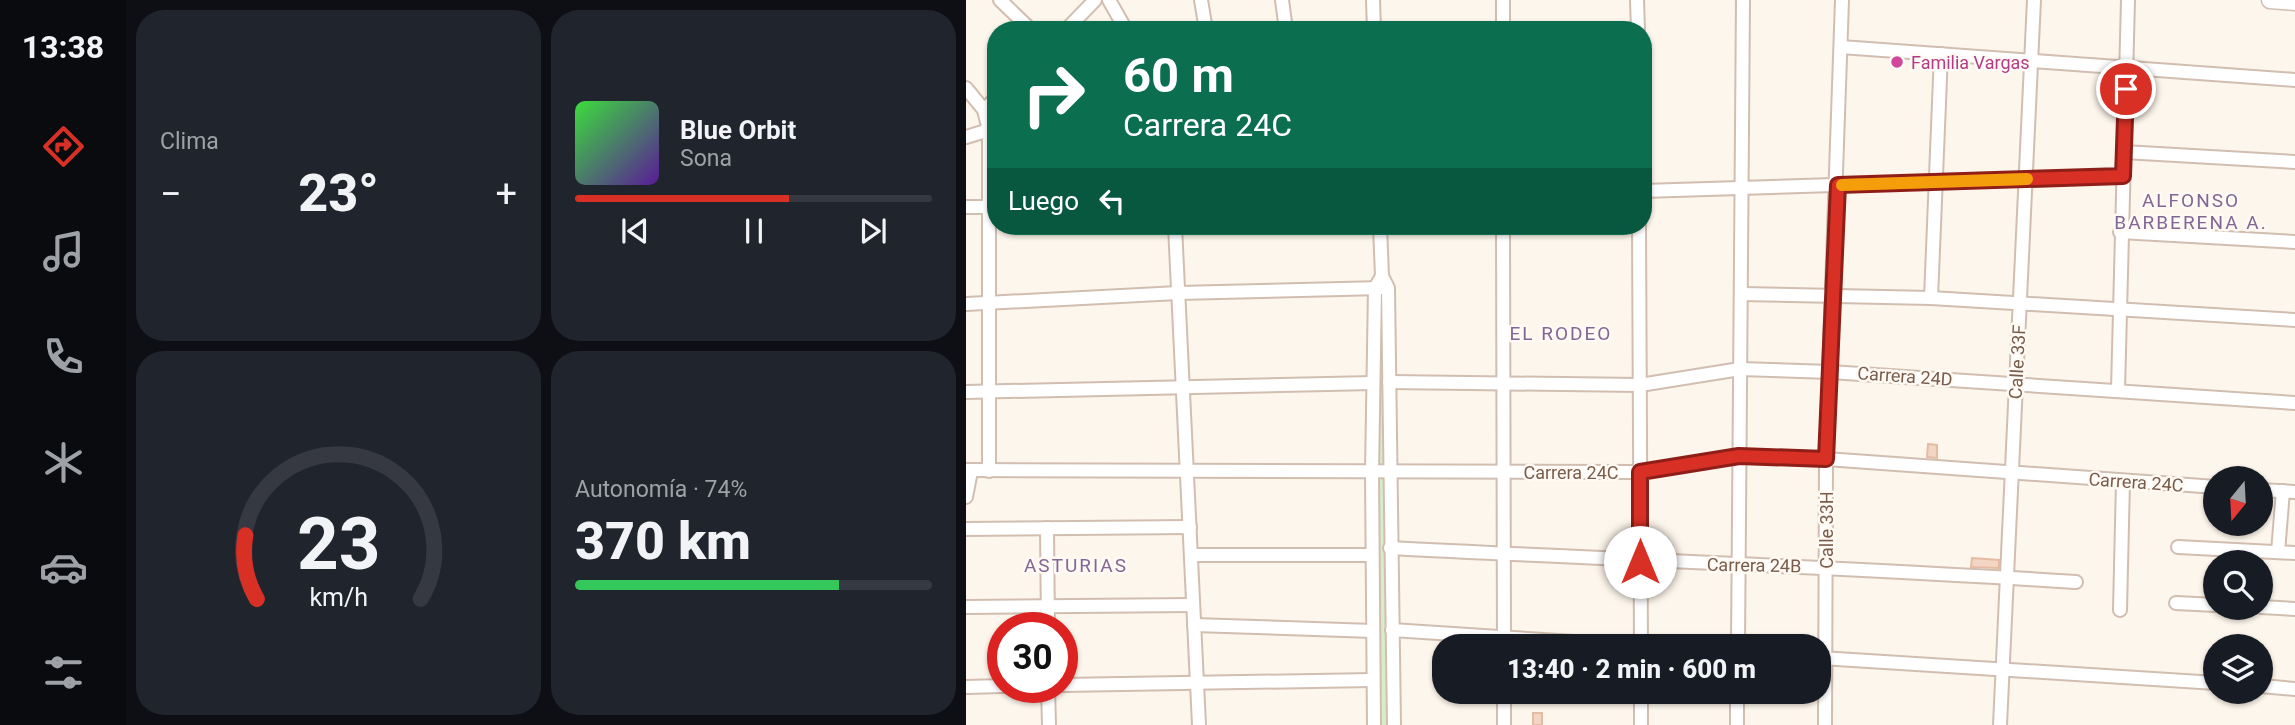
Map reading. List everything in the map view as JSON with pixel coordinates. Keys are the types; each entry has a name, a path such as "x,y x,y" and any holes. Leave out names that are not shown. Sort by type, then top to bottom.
{"street":[{"path":"1000,0 1022,21"},
{"path":"1075,21 1095,0"},
{"path":"1109,0 1121,21"},
{"path":"1201,0 1204,21"},
{"path":"1282,0 1285,21"},
{"path":"1373,0 1374,21"},
{"path":"1503,0 1503,21"},
{"path":"1637,0 1638,21"},
{"path":"1738,634 1744,0"},
{"name":"Calle 33H","path":"1823,634 1842,0"},
{"name":"Calle 33F","path":"2000,725 2034,0"},
{"path":"2118,390 2128,0"},
{"path":"2270,0 2295,2"},
{"path":"1841,47 2295,80"},
{"path":"1931,298 1941,54"},
{"path":"966,88 984,110 987,122"},
{"path":"984,110 987,107"},
{"path":"966,137 987,131"},
{"path":"2124,152 2295,162"},
{"path":"1652,191 2123,176"},
{"path":"966,207 987,207"},
{"path":"2120,232 2295,242"},
{"path":"989,471 988,303 991,235"},
{"path":"1175,235 1199,725"},
{"path":"1380,235 1389,382 1394,725"},
{"path":"1503,235 1504,634"},
{"path":"1639,235 1641,634"},
{"path":"966,304 1382,284"},
{"path":"1374,725 1373,383 1382,284"},
{"path":"1741,294 1931,298 2295,320"},
{"name":"Carrera 24D","path":"1389,382 1640,385 1740,369 1830,372 2295,403"},
{"path":"966,392 1373,383"},
{"name":"Carrera 24C","path":"969,471 1640,472 1739,456 1826,459 2203,486"},
{"path":"966,497 969,471"},
{"path":"2120,610 2123,481"},
{"path":"2278,552 2289,492"},
{"path":"966,528 1190,527"},
{"path":"1046,528 1048,612"},
{"path":"2178,547 2203,550"},
{"name":"Carrera 24B","path":"1390,548 1640,562 1825,566 2076,582"},
{"path":"2273,553 2295,553"},
{"path":"1191,555 1372,555"},
{"path":"2176,603 2203,604"},
{"path":"966,607 1193,605"},
{"path":"2273,608 2295,609"},
{"path":"1194,625 1373,631"},
{"path":"1392,630 1433,634"},
{"path":"1831,659 2203,682"},
{"path":"1078,685 1374,680"},
{"path":"966,687 987,686"},
{"path":"2273,687 2295,689"},
{"path":"1048,703 1049,725"},
{"path":"1504,704 1504,725"},
{"path":"1641,704 1642,725"},
{"path":"1737,704 1737,725"},
{"name":"Calle 33H","path":"1824,704 1825,725"}],"green space":[{"path":"1375,288 1388,288 1394,725 1374,725"}],"building":[{"path":"1928,444 1937,445 1937,458 1927,457"},
{"path":"1972,558 1999,560 1999,568 1971,567"},
{"path":"1533,713 1542,713 1542,725 1533,725"}],"slow traffic":[{"path":"1842,185 2027,179"}],"place":[{"name":"Familia Vargas","path":"1897,62"}],"district":[{"name":"ALFONSO BARBERENA A.","path":"2191,211"},
{"name":"EL RODEO","path":"1561,333"},
{"name":"ASTURIAS","path":"1076,565"}],"route":[{"path":"1640,562 1640,472 1739,456 1826,459 1831,295 1838,185 2123,176 2126,89"}]}
